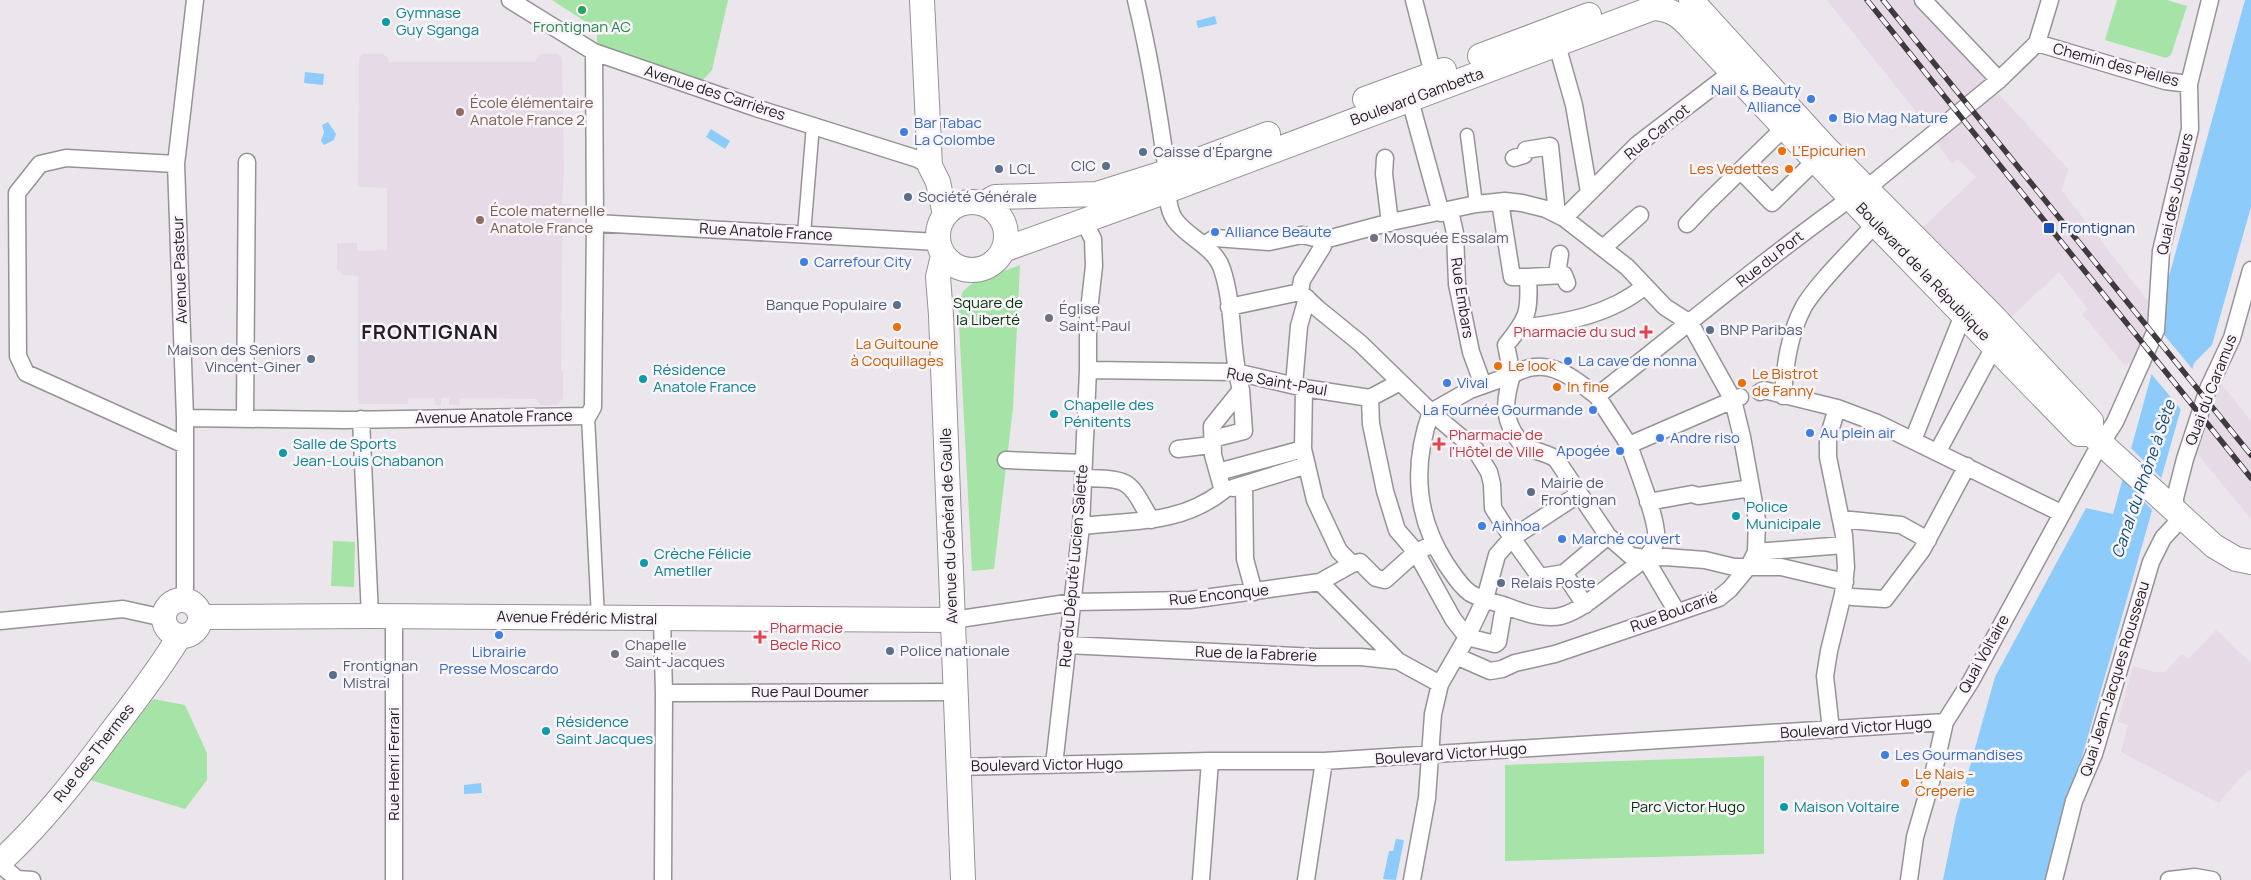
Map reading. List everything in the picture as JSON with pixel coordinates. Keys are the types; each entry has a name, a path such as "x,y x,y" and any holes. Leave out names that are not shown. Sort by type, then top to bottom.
{"main road":[{"path":"922,0 934,174 945,215"},
{"name":"Boulevard Gambetta","path":"1003,250 1020,246 1083,220 1167,181 1433,74 1628,0"},
{"name":"Boulevard de la République","path":"1691,0 1785,127 1816,160 1859,193 1875,224 1965,318 1999,338"},
{"name":"Boulevard Gambetta","path":"976,203 995,197 1097,194 1167,181 1280,147 1557,45 1657,5"},
{"name":"Boulevard de la République","path":"1657,5 1674,11 1739,65 1826,148 1859,193 1999,338 2092,421 2096,439"},
{"path":"934,174 976,203 993,209 1003,223 1006,240 1003,250 990,265 972,271 957,287 941,315"},
{"path":"1066,195 1083,220"},
{"path":"972,271 961,269 951,264 940,249 940,223 952,208 976,203"},
{"name":"Avenue du Général de Gaulle","path":"940,249 938,277 963,880"},
{"path":"2096,439 2214,546 2249,566"},
{"path":"178,601 193,609 198,628 190,636 179,637 168,630 164,618 170,605 178,601"},
{"name":"Avenue Frédéric Mistral","path":"193,609 394,618 953,620"},
{"name":"Rue des Thermes","path":"0,863 79,775 163,664 179,637"}],"street":[{"name":"Avenue Pasteur","path":"193,609 185,445 176,164 195,0"},
{"name":"Avenue des Carrières","path":"510,0 594,52 756,108 918,159 934,174"},
{"path":"1136,0 1152,72 1169,206 1174,220 1204,245 1222,267 1230,307 1236,372 1241,390 1244,431 1211,442 1178,449"},
{"path":"1414,0 1433,74"},
{"path":"1923,0 1999,80"},
{"path":"2037,43 2050,0"},
{"name":"Quai des Jouteurs","path":"2156,330 2161,252 2190,129 2189,84 2210,0"},
{"name":"Chemin des Pielles","path":"1859,193 1999,80 2037,43 2165,81 2189,84"},
{"path":"1557,45 1574,105 1589,192"},
{"name":"Avenue Anatole France","path":"185,418 360,419 588,416 593,407 594,52"},
{"name":"Rue Carnot","path":"1560,216 1589,192 1638,144 1739,65"},
{"name":"Rue Embars","path":"1410,100 1445,212 1455,233 1457,284 1471,352 1482,385"},
{"path":"804,234 813,125"},
{"path":"1687,224 1785,127"},
{"path":"1467,135 1476,204"},
{"path":"1514,158 1524,155 1526,150 1550,146 1560,216"},
{"path":"176,164 66,158 40,164 17,192 18,356 26,373 185,445"},
{"path":"1385,158 1384,174 1390,223"},
{"path":"1741,171 1772,203 1816,160"},
{"path":"245,418 247,162"},
{"name":"Rue du Port","path":"1597,396 1780,251 1859,193"},
{"path":"1204,245 1215,238 1269,242 1302,235 1324,240 1476,204 1500,202 1522,203 1560,216 1626,267 1665,307 1690,323 1736,398 1757,520 1752,559"},
{"path":"1500,202 1512,277 1562,279 1560,254"},
{"path":"1603,248 1640,215"},
{"name":"Rue du Député Lucien Salette","path":"1054,765 1081,526 1084,470 1088,319 1094,266 1093,238 1083,220"},
{"name":"Rue Anatole France","path":"595,223 804,234 940,249"},
{"path":"1783,396 1786,360 1794,331 1805,306 1831,273 1875,224"},
{"path":"1324,240 1302,280 1304,295 1299,326 1299,387 1305,457 1316,500 1339,551 1376,578 1385,580 1416,552 1433,544"},
{"name":"Quai du Caramus","path":"2176,512 2176,498 2190,441 2208,389 2232,338 2251,270"},
{"path":"1528,277 1530,301 1528,315 1506,345 1512,375 1507,393 1506,414 1508,424 1521,444 1556,459 1608,536 1632,556 1705,560 1734,567 1752,559 1844,545"},
{"path":"1520,328 1562,323 1606,309 1630,298 1644,286"},
{"path":"1230,307 1304,295 1360,343 1431,412 1463,438 1480,456 1489,472 1492,484 1493,508 1540,577 1564,574 1608,536"},
{"path":"1913,440 1959,325 1965,318"},
{"name":"Quai Voltaire","path":"1909,880 1915,837 1933,775 1945,722 1971,680 2061,513 2096,439 2115,422 2156,330"},
{"path":"1938,451 1999,338"},
{"path":"1538,365 1568,374 1597,396 1629,445 1648,502 1657,537 1654,547 1645,558 1584,604 1560,616 1527,614 1470,593 1458,581 1433,544 1421,502 1418,475 1420,450 1431,412 1482,385 1512,375 1523,369 1538,365"},
{"name":"Rue Saint-Paul","path":"1088,370 1236,372 1299,387 1370,398"},
{"path":"1400,382 1370,398 1371,424 1385,491 1397,530 1416,552 1453,619 1467,637 1495,644 1498,642 1504,606"},
{"path":"1223,491 1211,442 1212,426 1241,390"},
{"path":"1760,392 1764,390 1837,408 1938,451 2061,513"},
{"path":"1629,445 1736,398"},
{"path":"1831,730 1825,676 1844,588 1846,567 1841,519 1828,457 1828,438 1837,408"},
{"path":"588,416 598,618"},
{"path":"360,419 370,616"},
{"path":"1218,472 1305,457"},
{"path":"1081,526 1161,520 1188,512 1212,500 1223,491 1244,485 1305,457"},
{"path":"1006,460 1084,470 1117,479 1132,487 1151,520"},
{"path":"1752,559 1844,588 1852,597 1885,599 1928,540 1967,466"},
{"path":"1244,485 1245,558 1254,592"},
{"path":"1648,502 1692,494 1698,496 1751,488"},
{"path":"1412,880 1427,798 1433,714 1440,684 1467,637 1485,599 1497,555 1512,538 1579,494"},
{"name":"Quai Jean-Jacques Rousseau","path":"2054,880 2074,801 2094,754 2151,562 2163,538 2176,524 2176,512"},
{"path":"1841,519 1901,525 1928,540"},
{"path":"1645,558 1677,612"},
{"name":"Rue Boucarié","path":"1456,656 1490,672 1516,663 1555,654 1719,598 1730,589 1752,559"},
{"name":"Rue Enconque","path":"953,620 1041,609 1073,602 1190,600 1254,592 1320,582 1356,563"},
{"path":"1564,574 1584,604"},
{"path":"1320,582 1398,661"},
{"path":"0,621 123,609 164,618"},
{"name":"Rue Henri Ferrari","path":"394,618 394,880"},
{"path":"662,619 664,693 663,880"},
{"name":"Rue de la Fabrerie","path":"1067,645 1297,656 1361,657 1398,661 1440,684"},
{"name":"Rue Paul Doumer","path":"664,693 956,692"},
{"name":"Boulevard Victor Hugo","path":"957,767 1210,762 1324,762 1945,722"},
{"path":"1201,880 1210,762"},
{"path":"1306,880 1324,762"},
{"path":"0,863 17,879 32,880"},
{"path":"2169,880 2195,877 2212,880"}],"shaded area":[{"path":"1827,0 1919,0 1995,90 2068,169 2062,191 2148,301 2163,333 2152,371 2134,368 2129,363 2126,367 2082,314 2088,309 2059,272 2007,321 1921,229 1976,177 1958,159 1952,164 1934,139 1930,129"},
{"path":"363,54 383,54 388,58 389,62 536,62 536,58 541,54 558,54 562,58 564,169 562,204 572,204 572,235 562,236 561,371 563,371 563,398 557,405 541,405 536,399 471,398 460,398 459,405 449,405 449,398 441,398 441,405 435,405 434,398 408,398 408,404 358,404 358,276 343,275 337,270 337,243 357,243 357,251 387,250 387,188 358,187 359,58"},
{"path":"2219,381 2251,421 2251,519 2195,451"},
{"path":"2216,630 2251,663 2251,769 2237,781 2219,803 2121,752 2128,725 2118,722 2133,666 2154,672 2165,672 2182,654 2188,659"}],"green space":[{"path":"552,0 728,0 712,70 703,80 693,82 597,46 597,29"},
{"path":"2117,0 2167,0 2187,6 2171,55 2166,58 2105,40"},
{"name":"Square de la Liberté","path":"1020,265 1013,408 994,569 972,571 958,305 963,291 974,282"},
{"path":"333,541 355,542 354,587 331,586"},
{"path":"153,699 185,705 207,753 207,780 185,809 90,780"},
{"name":"Parc Victor Hugo","path":"1764,756 1764,854 1505,861 1505,765"}],"water":[{"name":"Canal du Rhône à Sète","path":"2245,0 2251,0 2251,207 2212,345 2194,363 2047,880 1943,880 1956,816 1995,677 2086,508 2113,514 2163,333 2168,280"},
{"path":"1215,16 1217,24 1198,28 1196,21"},
{"path":"305,72 324,74 323,85 304,83"},
{"path":"328,122 336,134 334,140 324,145 321,141 324,132 322,125"},
{"path":"711,129 730,141 725,149 706,137"},
{"path":"481,783 482,793 464,794 464,785"},
{"path":"1396,839 1404,840 1396,880 1383,879 1389,851 1393,851"}],"pier":[{"path":"2161,331 2194,371 2183,412 2149,371"},
{"path":"2131,448 2161,478 2152,510 2123,479"}],"railway":[{"path":"1867,0 2251,478"},
{"path":"1883,0 2251,455"}],"place":[{"name":"Frontignan AC","path":"582,10"},
{"name":"Gymnase Guy Sganga","path":"386,22"},
{"name":"Nail & Beauty Alliance","path":"1811,99"},
{"name":"École élémentaire Anatole France 2","path":"460,112"},
{"name":"Bio Mag Nature","path":"1833,118"},
{"name":"Bar Tabac La Colombe","path":"904,132"},
{"name":"L'Epicurien","path":"1782,151"},
{"name":"Caisse d'Épargne","path":"1143,152"},
{"name":"CIC","path":"1106,166"},
{"name":"LCL","path":"999,169"},
{"name":"Les Vedettes","path":"1789,169"},
{"name":"Société Générale","path":"908,197"},
{"name":"École maternelle Anatole France","path":"480,220"},
{"name":"Frontignan","path":"2049,228"},
{"name":"Alliance Beaute","path":"1215,232"},
{"name":"Mosquée Essalam","path":"1374,238"},
{"name":"Carrefour City","path":"804,262"},
{"name":"Banque Populaire","path":"897,305"},
{"name":"Église Saint-Paul","path":"1049,318"},
{"name":"La Guitoune à Coquillages","path":"897,327"},
{"name":"BNP Paribas","path":"1710,330"},
{"name":"Pharmacie du sud","path":"1646,332"},
{"name":"Maison des Seniors Vincent-Giner","path":"311,359"},
{"name":"La cave de nonna","path":"1568,361"},
{"name":"Le look","path":"1498,366"},
{"name":"Résidence Anatole France","path":"643,379"},
{"name":"Vival","path":"1447,383"},
{"name":"Le Bistrot de Fanny","path":"1742,383"},
{"name":"In fine","path":"1557,387"},
{"name":"La Fournée Gourmande","path":"1593,410"},
{"name":"Chapelle des Pénitents","path":"1054,414"},
{"name":"Au plein air","path":"1810,433"},
{"name":"Andre riso","path":"1660,438"},
{"name":"Pharmacie de l'Hôtel de Ville","path":"1439,444"},
{"name":"Apogée","path":"1620,451"},
{"name":"Salle de Sports Jean-Louis Chabanon","path":"283,453"},
{"name":"Mairie de Frontignan","path":"1531,492"},
{"name":"Police Municipale","path":"1736,516"},
{"name":"Ainhoa","path":"1482,526"},
{"name":"Marché couvert","path":"1562,539"},
{"name":"Crèche Félicie Ametller","path":"644,563"},
{"name":"Relais Poste","path":"1501,583"},
{"name":"Librairie Presse Moscardo","path":"499,635"},
{"name":"Pharmacie Becle Rico","path":"760,637"},
{"name":"Police nationale","path":"890,651"},
{"name":"Chapelle Saint-Jacques","path":"615,654"},
{"name":"Frontignan Mistral","path":"333,675"},
{"name":"Résidence Saint Jacques","path":"546,731"},
{"name":"Les Gourmandises","path":"1885,755"},
{"name":"Le Nais - Creperie","path":"1905,783"},
{"name":"Maison Voltaire","path":"1784,807"}],"district":[{"name":"FRONTIGNAN","path":"430,332"}]}
